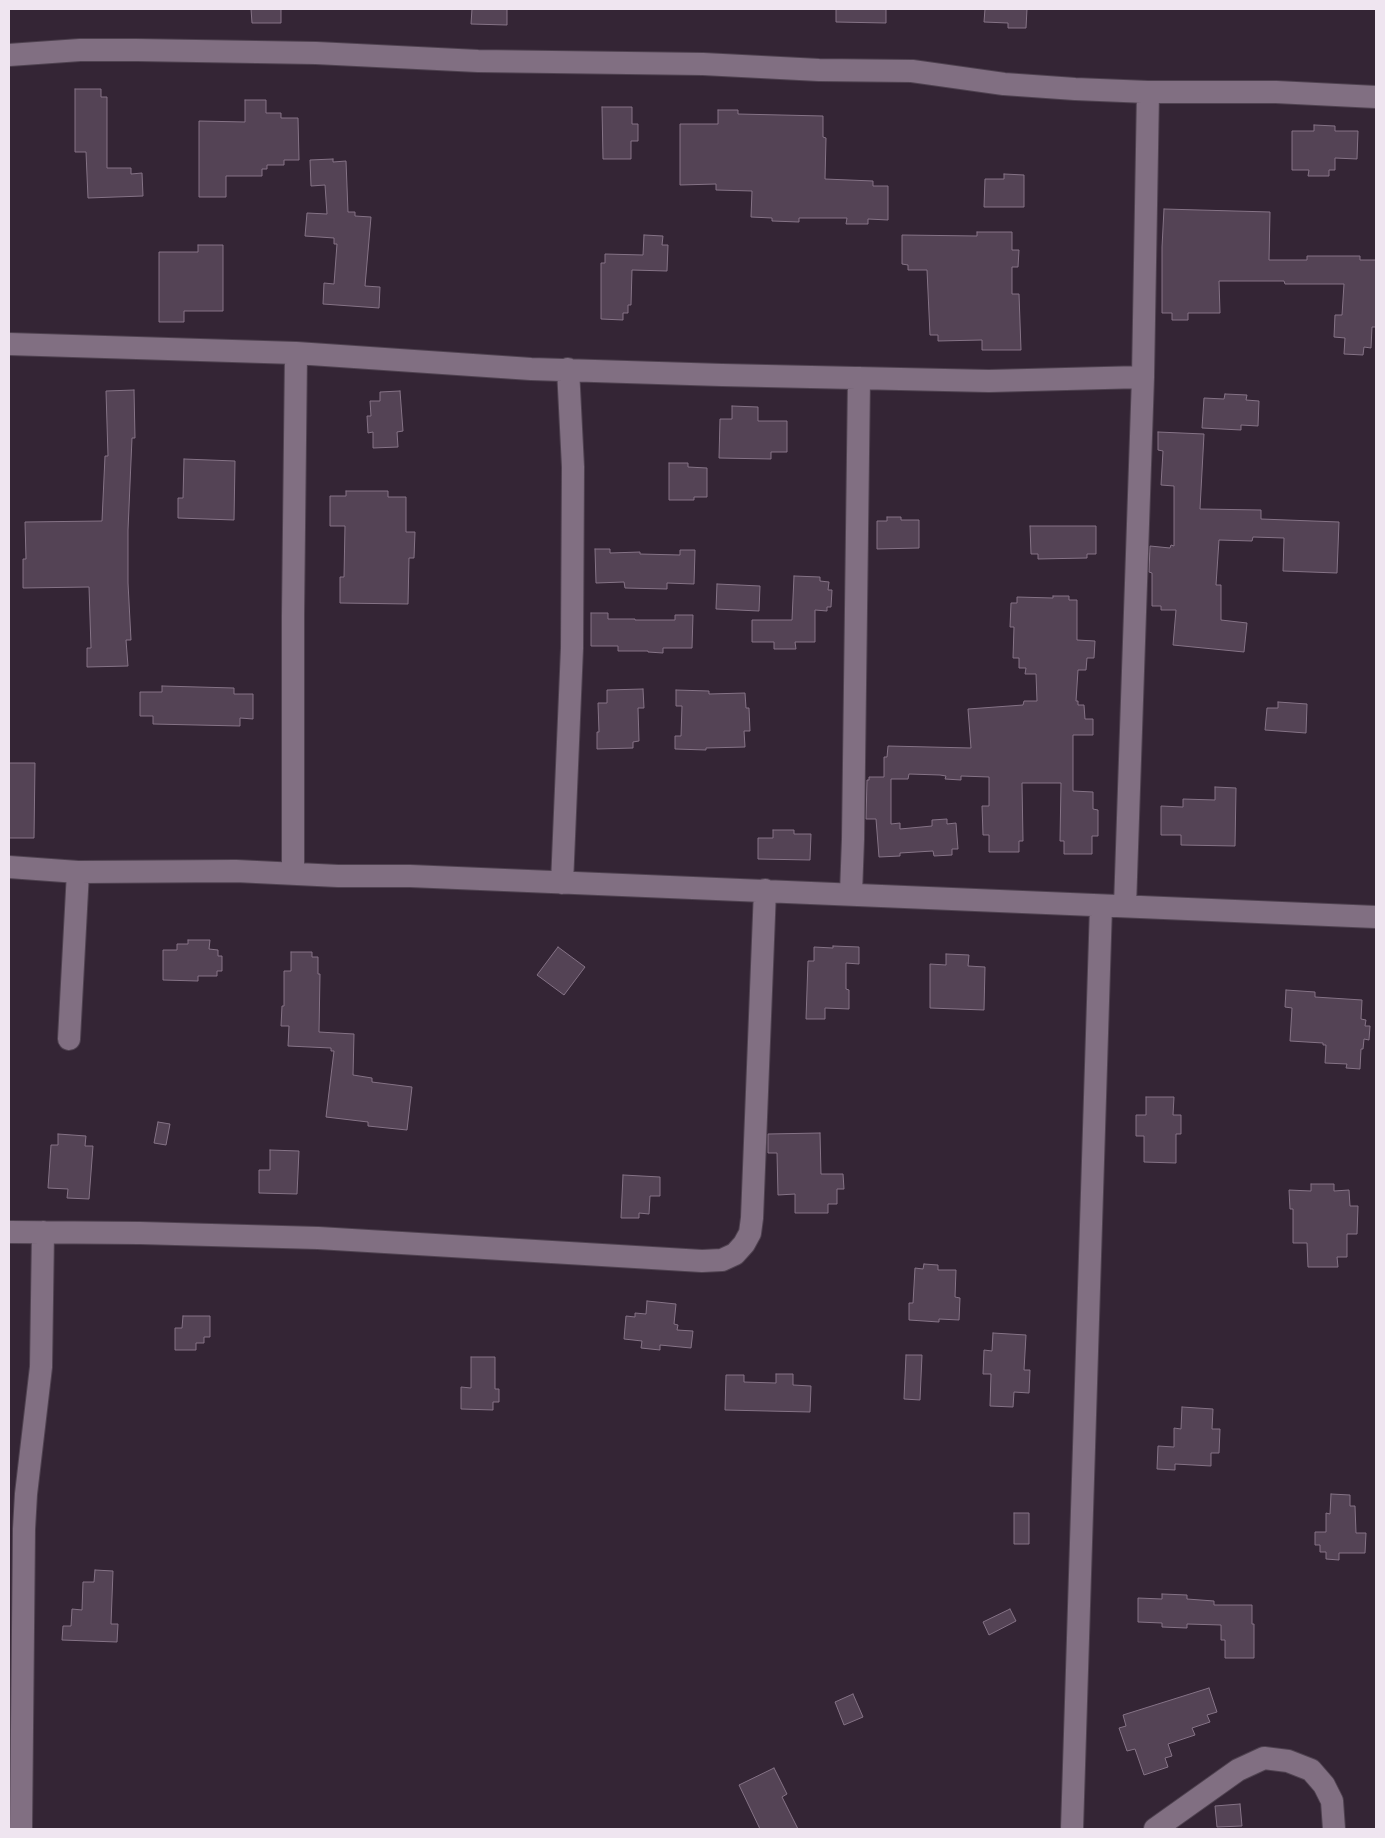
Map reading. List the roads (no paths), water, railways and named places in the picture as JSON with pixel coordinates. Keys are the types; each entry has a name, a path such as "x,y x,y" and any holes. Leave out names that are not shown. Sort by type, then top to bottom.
{"street":[{"path":"9,55 80,50 316,53 478,61 703,64 819,70 912,71 1004,84 1148,92 1276,92 1376,97"},
{"path":"1126,906 1143,377 1148,92"},
{"path":"9,344 296,353 531,369 989,382 1143,377"},
{"path":"293,873 296,353"},
{"path":"562,883 572,648 573,467 568,369"},
{"path":"851,893 859,378"},
{"path":"9,867 78,872 236,872 338,876 410,876 1376,916"},
{"path":"69,1039 78,872"},
{"path":"9,1232 140,1233 318,1238 702,1261 722,1260 735,1254 744,1244 750,1233 752,1218 765,890"},
{"path":"1072,1829 1101,906"},
{"path":"21,1829 24,1529 26,1494 41,1367 43,1232"},
{"path":"1155,1829 1238,1770 1264,1758 1288,1762 1311,1770 1324,1785 1332,1801 1334,1829"}]}
